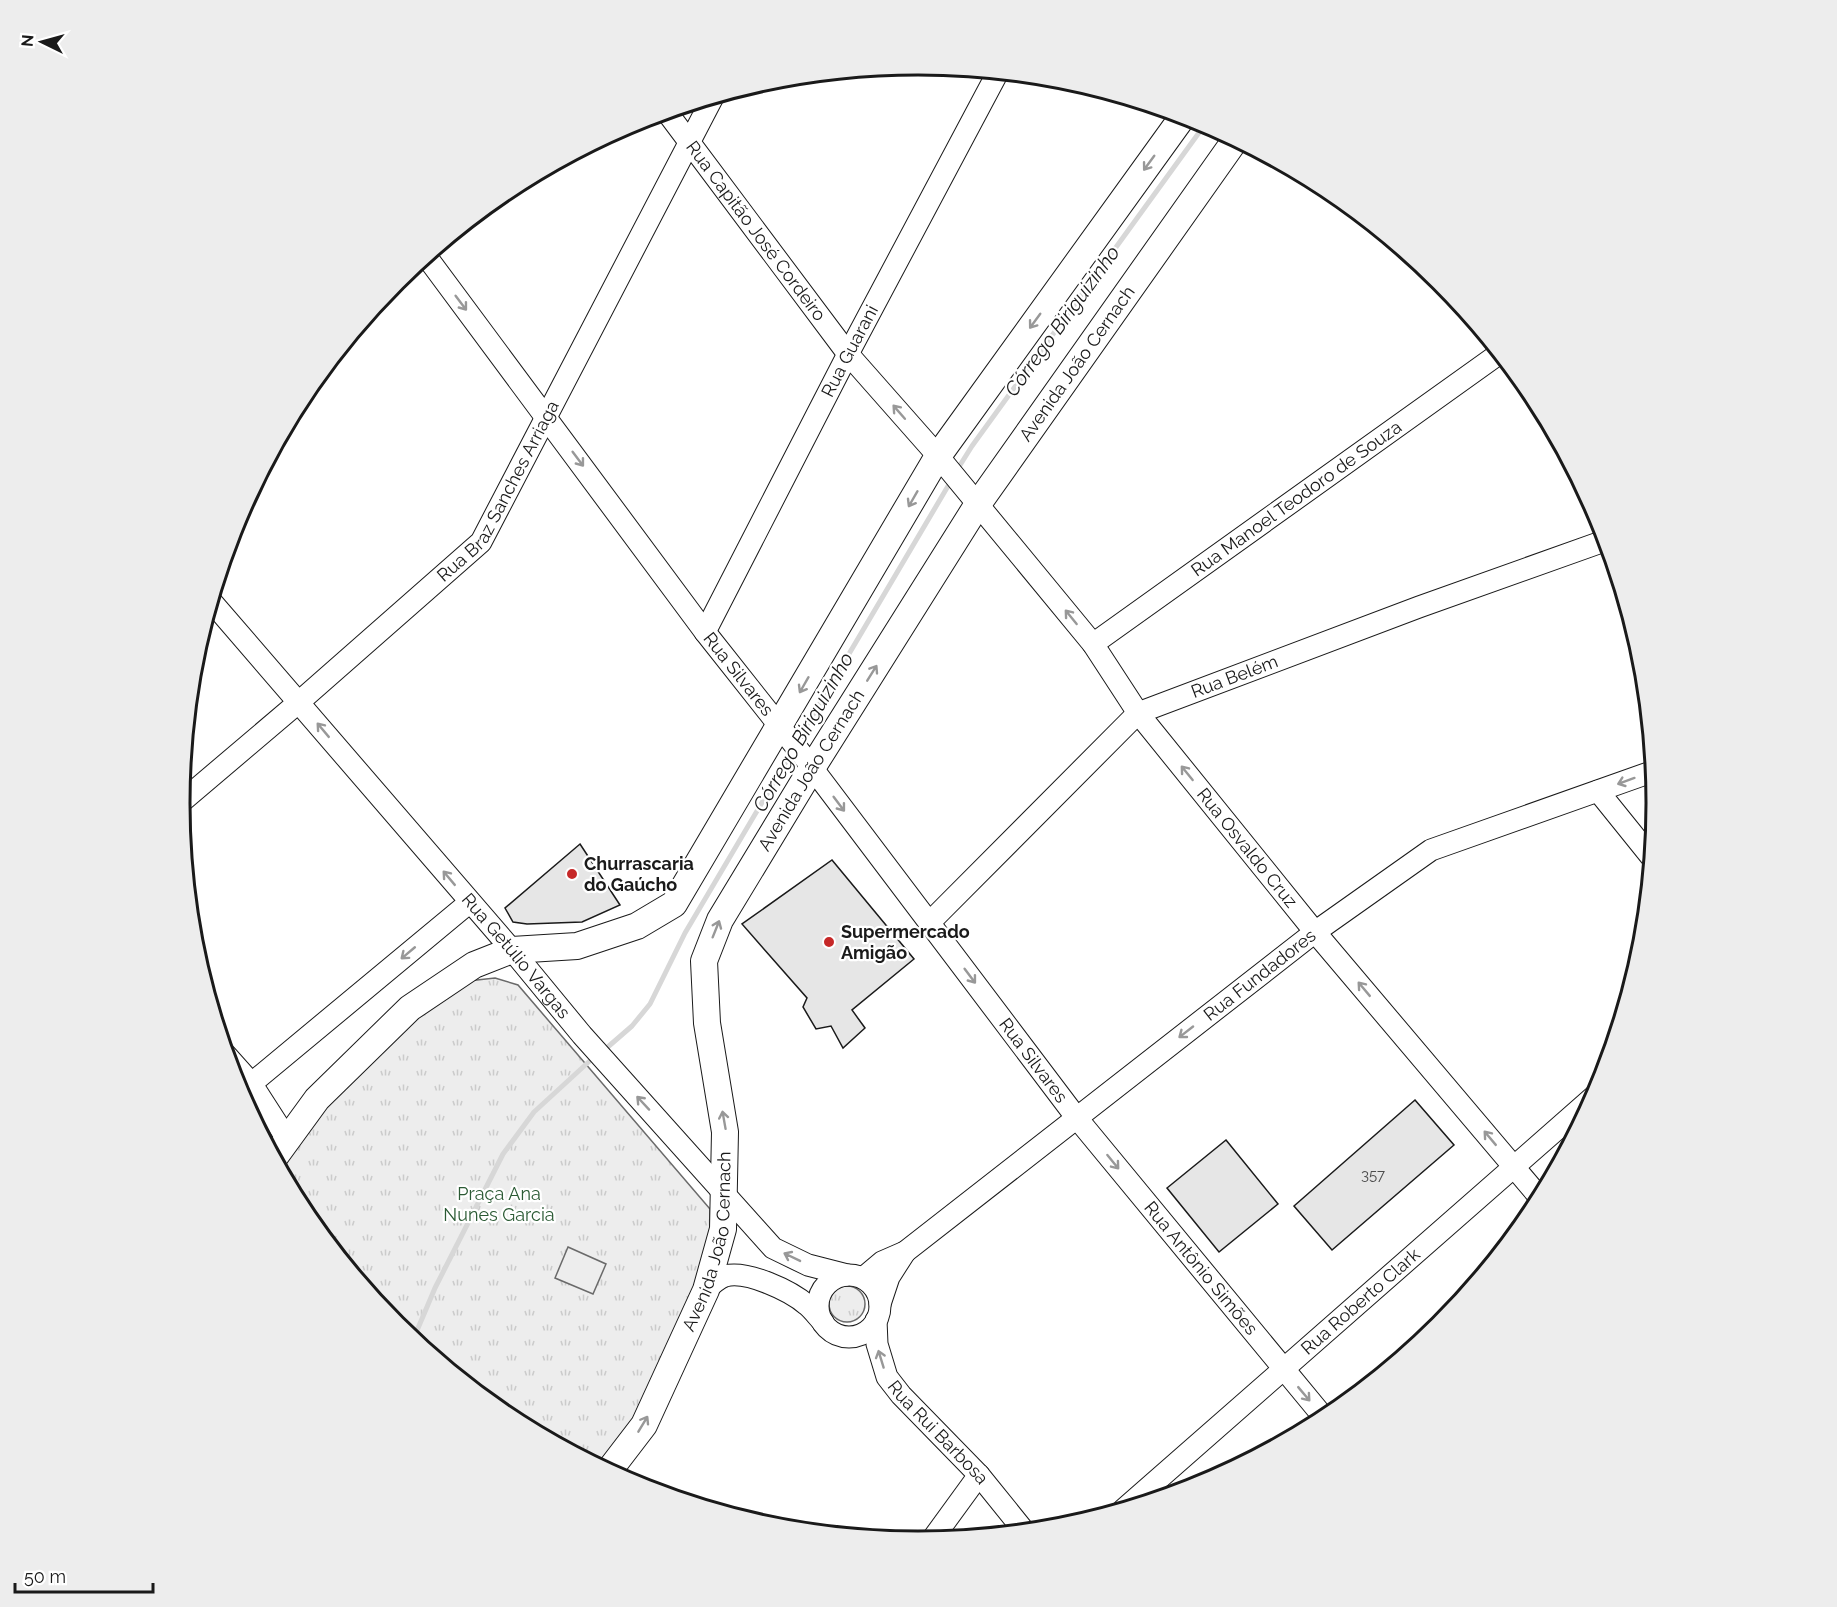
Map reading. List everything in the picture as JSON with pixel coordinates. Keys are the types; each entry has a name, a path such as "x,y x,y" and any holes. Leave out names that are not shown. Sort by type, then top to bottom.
{"main road":[{"path":"280,1149 317,1099 410,1008 474,965 512,950 577,946 638,926 674,904 784,731 941,461 1179,123"},
{"name":"Avenida João Cernach","path":"613,1465 644,1425 706,1290 723,1229 726,1131 707,1023 704,961 720,920 808,762 970,496 1231,146"}],"street":[{"name":"Rua Guarani","path":"705,632 848,354 994,79"},
{"name":"Rua Braz Sanches Arriaga","path":"190,794 482,542 708,107"},
{"name":"Rua Capitão José Cordeiro","path":"672,119 848,354 970,496"},
{"name":"Rua Silvares","path":"431,263 705,632 808,762 1076,1117"},
{"name":"Rua Manoel Teodoro de Souza","path":"1093,644 1494,357"},
{"name":"Rua Osvaldo Cruz","path":"970,496 1093,644 1138,713 1315,932 1535,1191"},
{"name":"Rua Belém","path":"930,922 1138,713 1430,603 1599,543"},
{"name":"Rua Getúlio Vargas","path":"217,607 512,950 582,1035 773,1248 808,1265 855,1276"},
{"name":"Rua Fundadores","path":"855,1276 905,1252 1315,932 1431,850 1646,774"},
{"path":"1598,791 1645,849"},
{"path":"247,1086 470,902"},
{"name":"Rua Roberto Clark","path":"1137,1498 1580,1109"},
{"path":"258,1111 280,1149"},
{"name":"Rua Antônio Simões","path":"1076,1117 1319,1412"},
{"name":"Rua Fundadores","path":"878,1312 889,1277 905,1252"},
{"path":"706,1290 714,1281 724,1276 736,1275 773,1285 807,1305 823,1323 830,1330 850,1337 870,1328 878,1312 875,1289 855,1276 830,1281 824,1288 818,1305 823,1323"},
{"name":"Rua Rui Barbosa","path":"878,1312 876,1344 887,1377 901,1395 979,1475 1019,1525"},
{"path":"938,1531 979,1475"}],"green space":[{"name":"Praça Ana Nunes Garcia","path":"495,978 518,985 710,1209 710,1239 700,1277 627,1431 605,1461 554,1434 514,1409 438,1351 403,1319 341,1247 313,1208 283,1159 310,1118 390,1037 468,981"},
{"path":"847,1286 860,1291 865,1304 860,1317 847,1322 834,1317 829,1304 834,1291"}],"shaded area":[{"path":"568,1247 606,1264 593,1294 555,1278"}],"building":[{"name":"Churrascaria do Gaúcho","path":"580,844 620,905 582,922 527,924 513,922 505,908"},
{"name":"Supermercado Amigão","path":"832,860 914,959 852,1010 865,1028 843,1048 831,1026 816,1029 803,1007 807,998 742,924"},
{"path":"1415,1100 1454,1145 1332,1250 1294,1206"},
{"path":"1226,1140 1278,1204 1219,1252 1167,1188"}],"waterway":[{"name":"Córrego Biriguizinho","path":"957,470 972,446 1200,131"},
{"name":"Córrego Biriguizinho","path":"797,742 951,481"},
{"name":"Córrego Biriguizinho","path":"602,1052 632,1026 650,1004 685,933 793,750"},
{"name":"Córrego Biriguizinho","path":"417,1331 435,1288 503,1154 534,1112 594,1057"}],"place":[{"name":"Churrascaria do Gaúcho","path":"572,874"},
{"name":"Supermercado Amigão","path":"829,942"}]}
